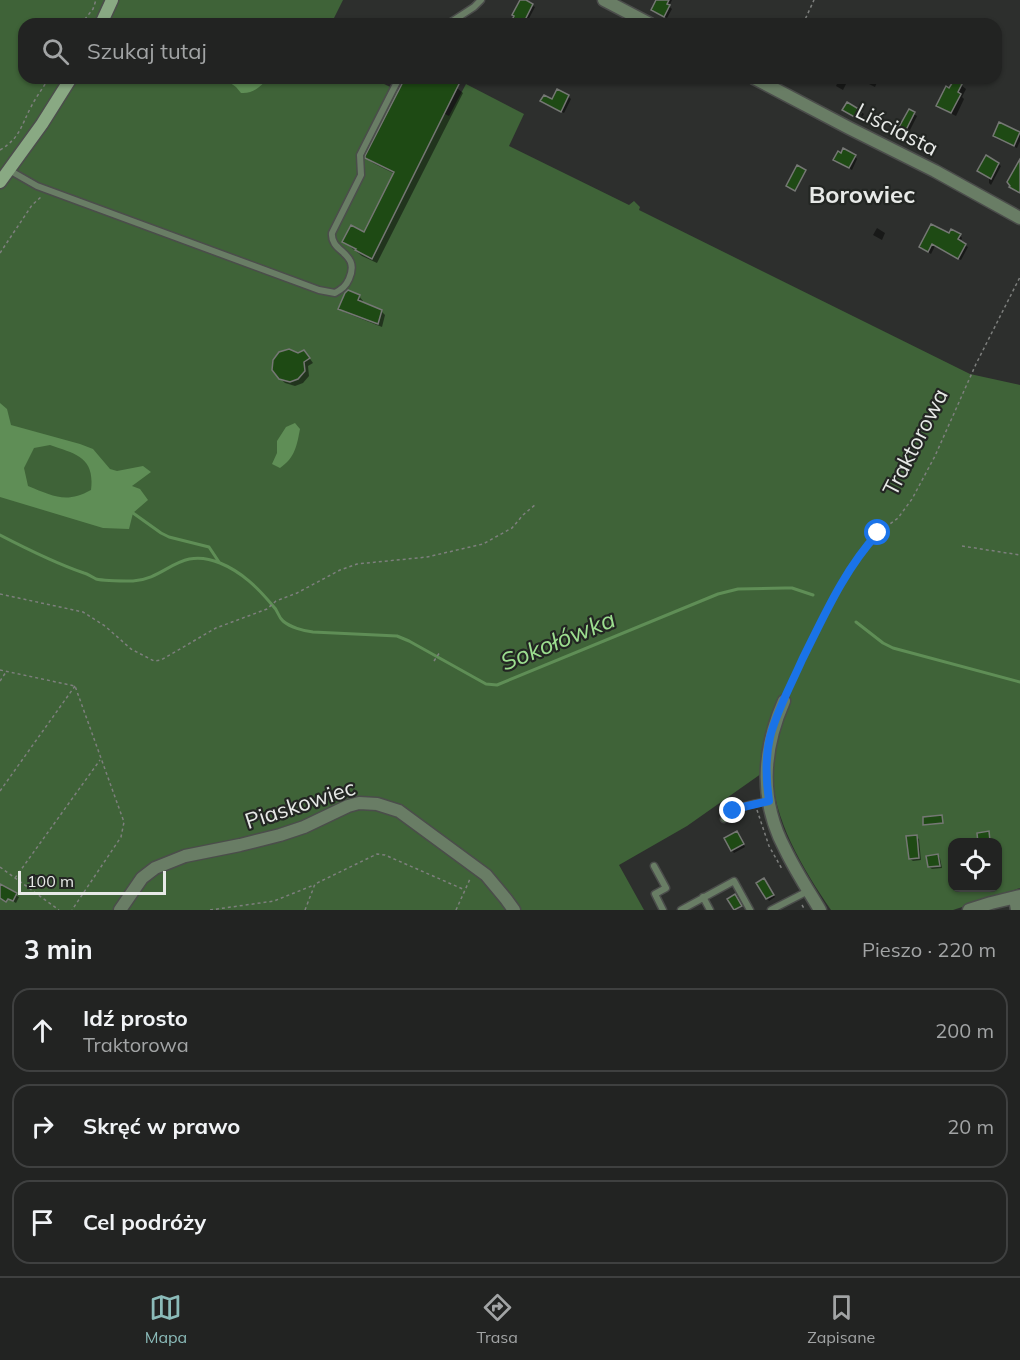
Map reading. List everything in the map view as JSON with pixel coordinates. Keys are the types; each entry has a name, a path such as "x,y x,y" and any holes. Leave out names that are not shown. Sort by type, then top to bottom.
{"main road":[{"path":"104,18 112,0"},
{"path":"0,182 42,124 67,84"}],"street":[{"path":"604,0 638,18"},
{"name":"Liściasta","path":"765,84 935,171 1020,218"},
{"path":"784,701 774,724 768,750 766,783 769,801 784,848 820,910"},
{"name":"Piaskowiec","path":"120,910 142,878 155,868 170,861 288,833 359,803 377,804 399,811 486,875 514,910"},
{"path":"969,910 991,903 1017,901"}],"lane":[{"path":"457,18 481,0"},
{"path":"9,170 37,186 320,290 335,293 346,284 352,270 350,259 337,247 332,233 361,175 360,154 396,84"},
{"path":"724,819 728,814 743,807 769,801"},
{"path":"654,866 666,888 655,894 663,910"},
{"path":"681,910 734,881 750,910"},
{"path":"771,910 809,891"},
{"path":"704,897 711,910"}],"path":[{"path":"86,18 93,9 96,0"},
{"path":"806,18 814,0"},
{"path":"0,150 17,137 30,108 45,84"},
{"path":"0,253 32,205 38,199 53,192"},
{"name":"Traktorowa","path":"784,701 832,598 843,580 870,542 898,518 912,499 938,450 976,364 1020,277"},
{"path":"0,594 83,612 105,626 131,649 154,661 161,660 216,628 267,609 276,602 340,570 357,564 427,557 483,544 512,528 536,504"},
{"path":"962,546 1020,555"},
{"path":"434,661 441,652"},
{"path":"0,670 75,686"},
{"path":"0,681 7,672"},
{"path":"72,910 121,837 123,822 75,686"},
{"path":"0,791 75,686"},
{"path":"15,878 101,759"},
{"path":"210,910 274,901 377,854 385,855 465,890"},
{"path":"0,867 60,910"},
{"path":"456,910 473,873"},
{"path":"305,910 315,884"}],"shaded area":[{"path":"0,0 343,0 334,18 18,18 18,84 384,84 449,116 466,84 524,114 509,146 629,205 634,201 640,207 639,210 970,374 1020,385 1020,888 953,910 831,910 800,860 783,823 773,785 772,766 687,826 619,865 644,910 0,910"},
{"path":"232,84 263,84 246,93 241,93"},
{"path":"0,403 7,409 11,425 93,449 110,469 117,471 143,466 151,472 132,486 140,489 148,500 133,513 129,529 103,528 0,497","holes":["50,445 82,458 90,470 91,490 67,498 28,486 24,468 34,448"]},
{"path":"295,423 300,429 296,446 289,460 280,468 272,464 277,453 277,441 286,427"}],"building":[{"path":"520,0 533,4 526,18 513,18 512,15"},
{"path":"656,0 669,0 667,4 670,5 664,17 651,10"},
{"path":"402,84 459,84 372,259 342,242 351,225 364,232 394,172 365,156"},
{"path":"952,84 962,84 958,92 961,94 951,113 936,106 946,86 949,88"},
{"path":"557,89 569,95 561,112 540,101 544,95 552,99"},
{"path":"847,102 862,111 858,119 842,110"},
{"path":"909,109 915,112 906,130 899,127"},
{"path":"999,122 1020,132 1014,146 993,136"},
{"path":"843,148 856,155 849,168 833,160 838,151 841,153"},
{"path":"986,155 999,163 991,179 977,171"},
{"path":"1020,159 1020,193 1009,187 1007,182"},
{"path":"797,165 806,170 795,191 786,186"},
{"path":"931,224 949,233 951,229 961,234 958,239 966,244 958,259 932,244 928,252 919,247"},
{"path":"348,290 360,295 358,300 382,310 378,324 338,309"},
{"path":"289,349 298,353 304,350 310,358 304,362 305,371 298,379 290,382 279,379 272,370 273,360 279,352"},
{"path":"942,815 943,823 923,825 923,817"},
{"path":"737,831 744,844 731,851 724,838"},
{"path":"989,831 990,838 978,838 977,833"},
{"path":"917,835 919,858 909,859 906,836"},
{"path":"938,854 940,866 928,867 926,856"},
{"path":"764,878 774,895 766,899 756,883"},
{"path":"0,884 17,893 13,901 8,899 6,902 0,898"},
{"path":"735,894 742,906 734,910 727,899"}],"waterway":[{"path":"133,513 169,537 209,547 219,562"},
{"name":"Sokołówka","path":"0,535 31,551 100,580 145,579 194,558 220,563 249,581 275,608 281,619 293,627 313,632 397,636 486,684 497,685 718,594 738,589 792,588 813,595"},
{"name":"Sokołówka","path":"856,622 893,648 1020,682"}],"district":[{"name":"Borowiec","path":"862,195"}],"route":[{"path":"733,811 769,801 766,763 774,724 832,598 860,555 878,533"}]}
